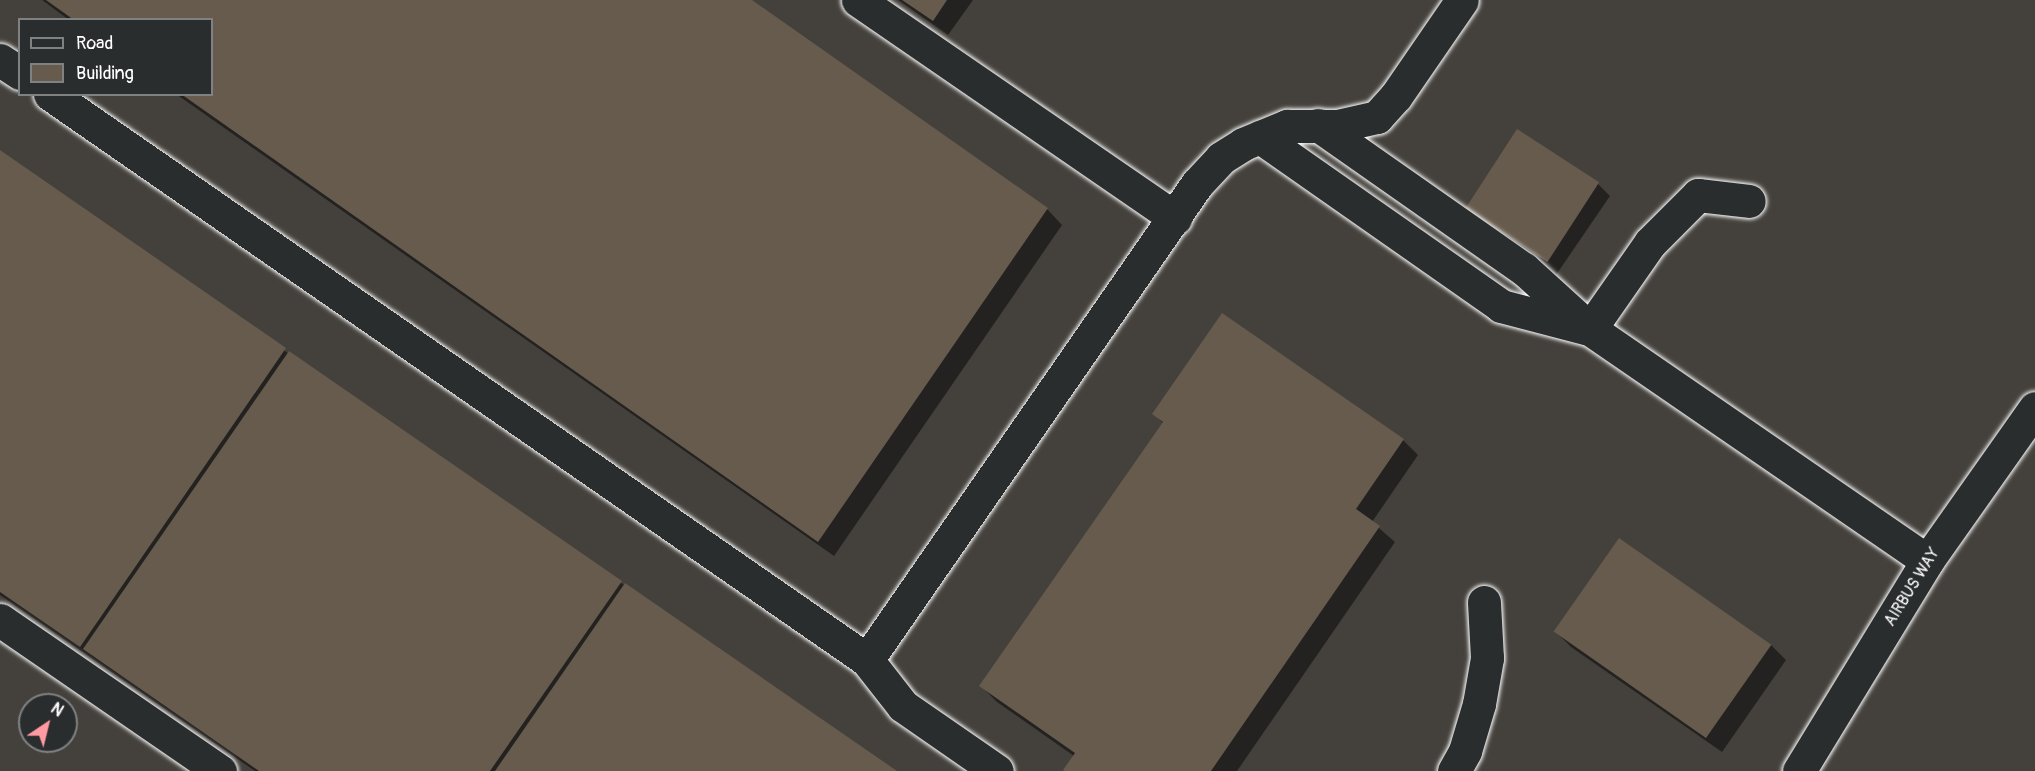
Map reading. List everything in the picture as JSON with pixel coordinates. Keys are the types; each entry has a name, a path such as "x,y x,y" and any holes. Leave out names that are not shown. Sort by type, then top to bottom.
{"street":[{"path":"858,0 1175,218"},
{"path":"867,660 1197,184 1221,158 1242,144 1260,136 1287,126 1337,126 1377,117 1396,96 1462,0"},
{"path":"0,60 18,72"},
{"path":"53,96 867,660 903,706 997,771"},
{"path":"1318,125 1524,269 1590,329 1927,561"},
{"path":"1260,136 1501,306 1590,329"},
{"path":"1590,329 1650,243 1698,195 1749,201"},
{"name":"AIRBUS WAY","path":"1799,771 1927,561 2035,408"},
{"path":"1454,771 1465,751 1479,704 1487,658 1484,602"},
{"path":"0,620 220,771"}],"shaded area":[{"path":"0,0 2035,0 2035,771 0,771"}],"building":[{"path":"46,0 752,0 1048,208 818,542 184,96 213,96 213,18 71,18"},
{"path":"902,0 947,0 933,21"},
{"path":"1517,129 1599,182 1547,262 1465,209"},
{"path":"0,150 286,348 80,647 0,592"},
{"path":"1222,313 1404,439 1356,509 1380,526 1211,771 1065,771 1063,770 1075,753 979,686 1163,422 1152,414"},
{"path":"289,351 622,581 490,771 259,771 83,649"},
{"path":"1619,538 1771,645 1706,738 1554,631"},
{"path":"625,583 897,771 495,771"}]}
